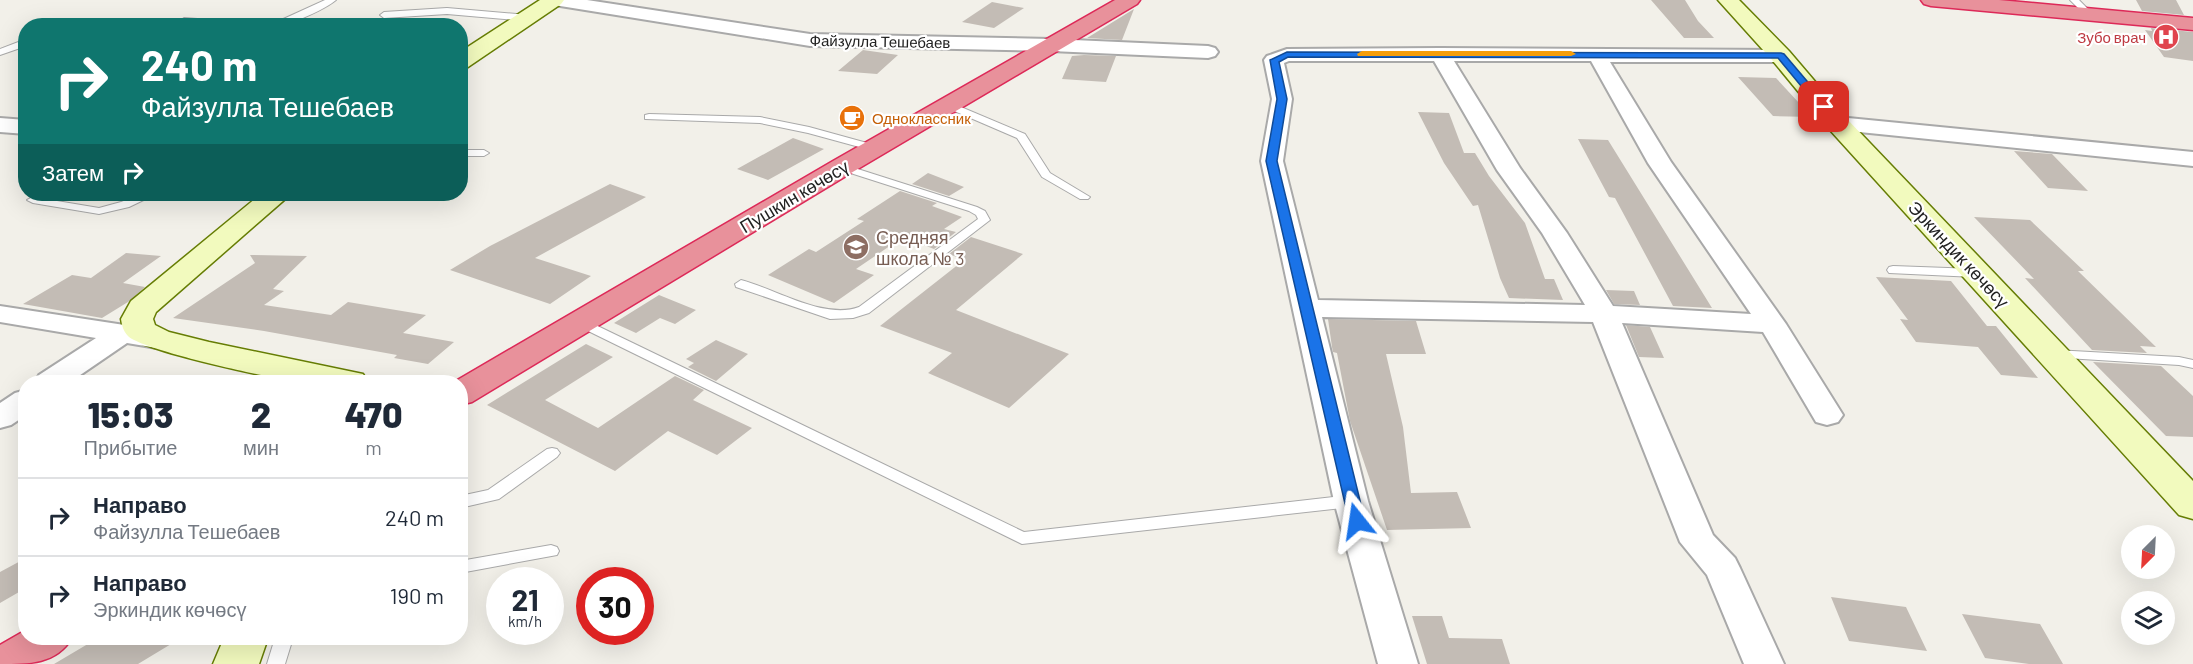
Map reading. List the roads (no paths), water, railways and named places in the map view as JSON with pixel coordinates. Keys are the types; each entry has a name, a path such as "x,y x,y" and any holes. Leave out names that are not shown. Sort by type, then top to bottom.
{"highway":[{"name":"Пушкин көчөсү","path":"468,389 874,148 1130,0"},
{"path":"1931,0 2193,24"},
{"path":"4,664 38,645"}],"main road":[{"path":"468,57 554,0"},
{"name":"Эркиндик көчөсү","path":"1728,0 1781,56 1838,124 2193,505"},
{"path":"269,201 142,308 137,319 140,330 157,339 319,375"},
{"path":"236,664 243,645"}],"street":[{"name":"Файзулла Тешебаев","path":"554,0 810,40 1051,45 1208,52"},
{"path":"1440,54 1509,170 1554,233 1604,314 1698,542 1722,568 1764,664"},
{"path":"1596,54 1660,163 1772,324 1827,415"},
{"path":"1398,664 1351,501 1272,161 1282,99 1274,60 1281,55 1781,56"},
{"path":"1838,124 2193,159"},
{"path":"0,125 18,126"},
{"path":"1307,308 1604,314 1772,324"},
{"path":"0,314 157,339"},
{"path":"60,375 120,334"},
{"path":"0,418 18,406"}],"lane":[{"path":"293,18 332,0"},
{"path":"2074,0 2090,15"},
{"path":"384,15 447,10 528,18"},
{"path":"0,52 18,45"},
{"path":"949,105 1021,136 1046,175 1084,197"},
{"path":"649,117 760,120 793,126 874,148"},
{"path":"468,153 483,153"},
{"path":"741,284 830,315 852,314 864,310 984,220 981,213 973,209 842,167"},
{"path":"39,201 99,211 134,201"},
{"path":"1893,270 1977,273"},
{"path":"581,322 1022,538 1351,501"},
{"path":"2053,354 2179,361 2193,364"},
{"path":"468,500 493,495 552,453"},
{"path":"468,566 551,551"},
{"path":"276,664 282,645"}],"place":[{"name":"Зубо врач","path":"2166,37"},
{"name":"Одноклассник","path":"852,118"},
{"name":"Средняя школа № 3","path":"856,247"}]}
